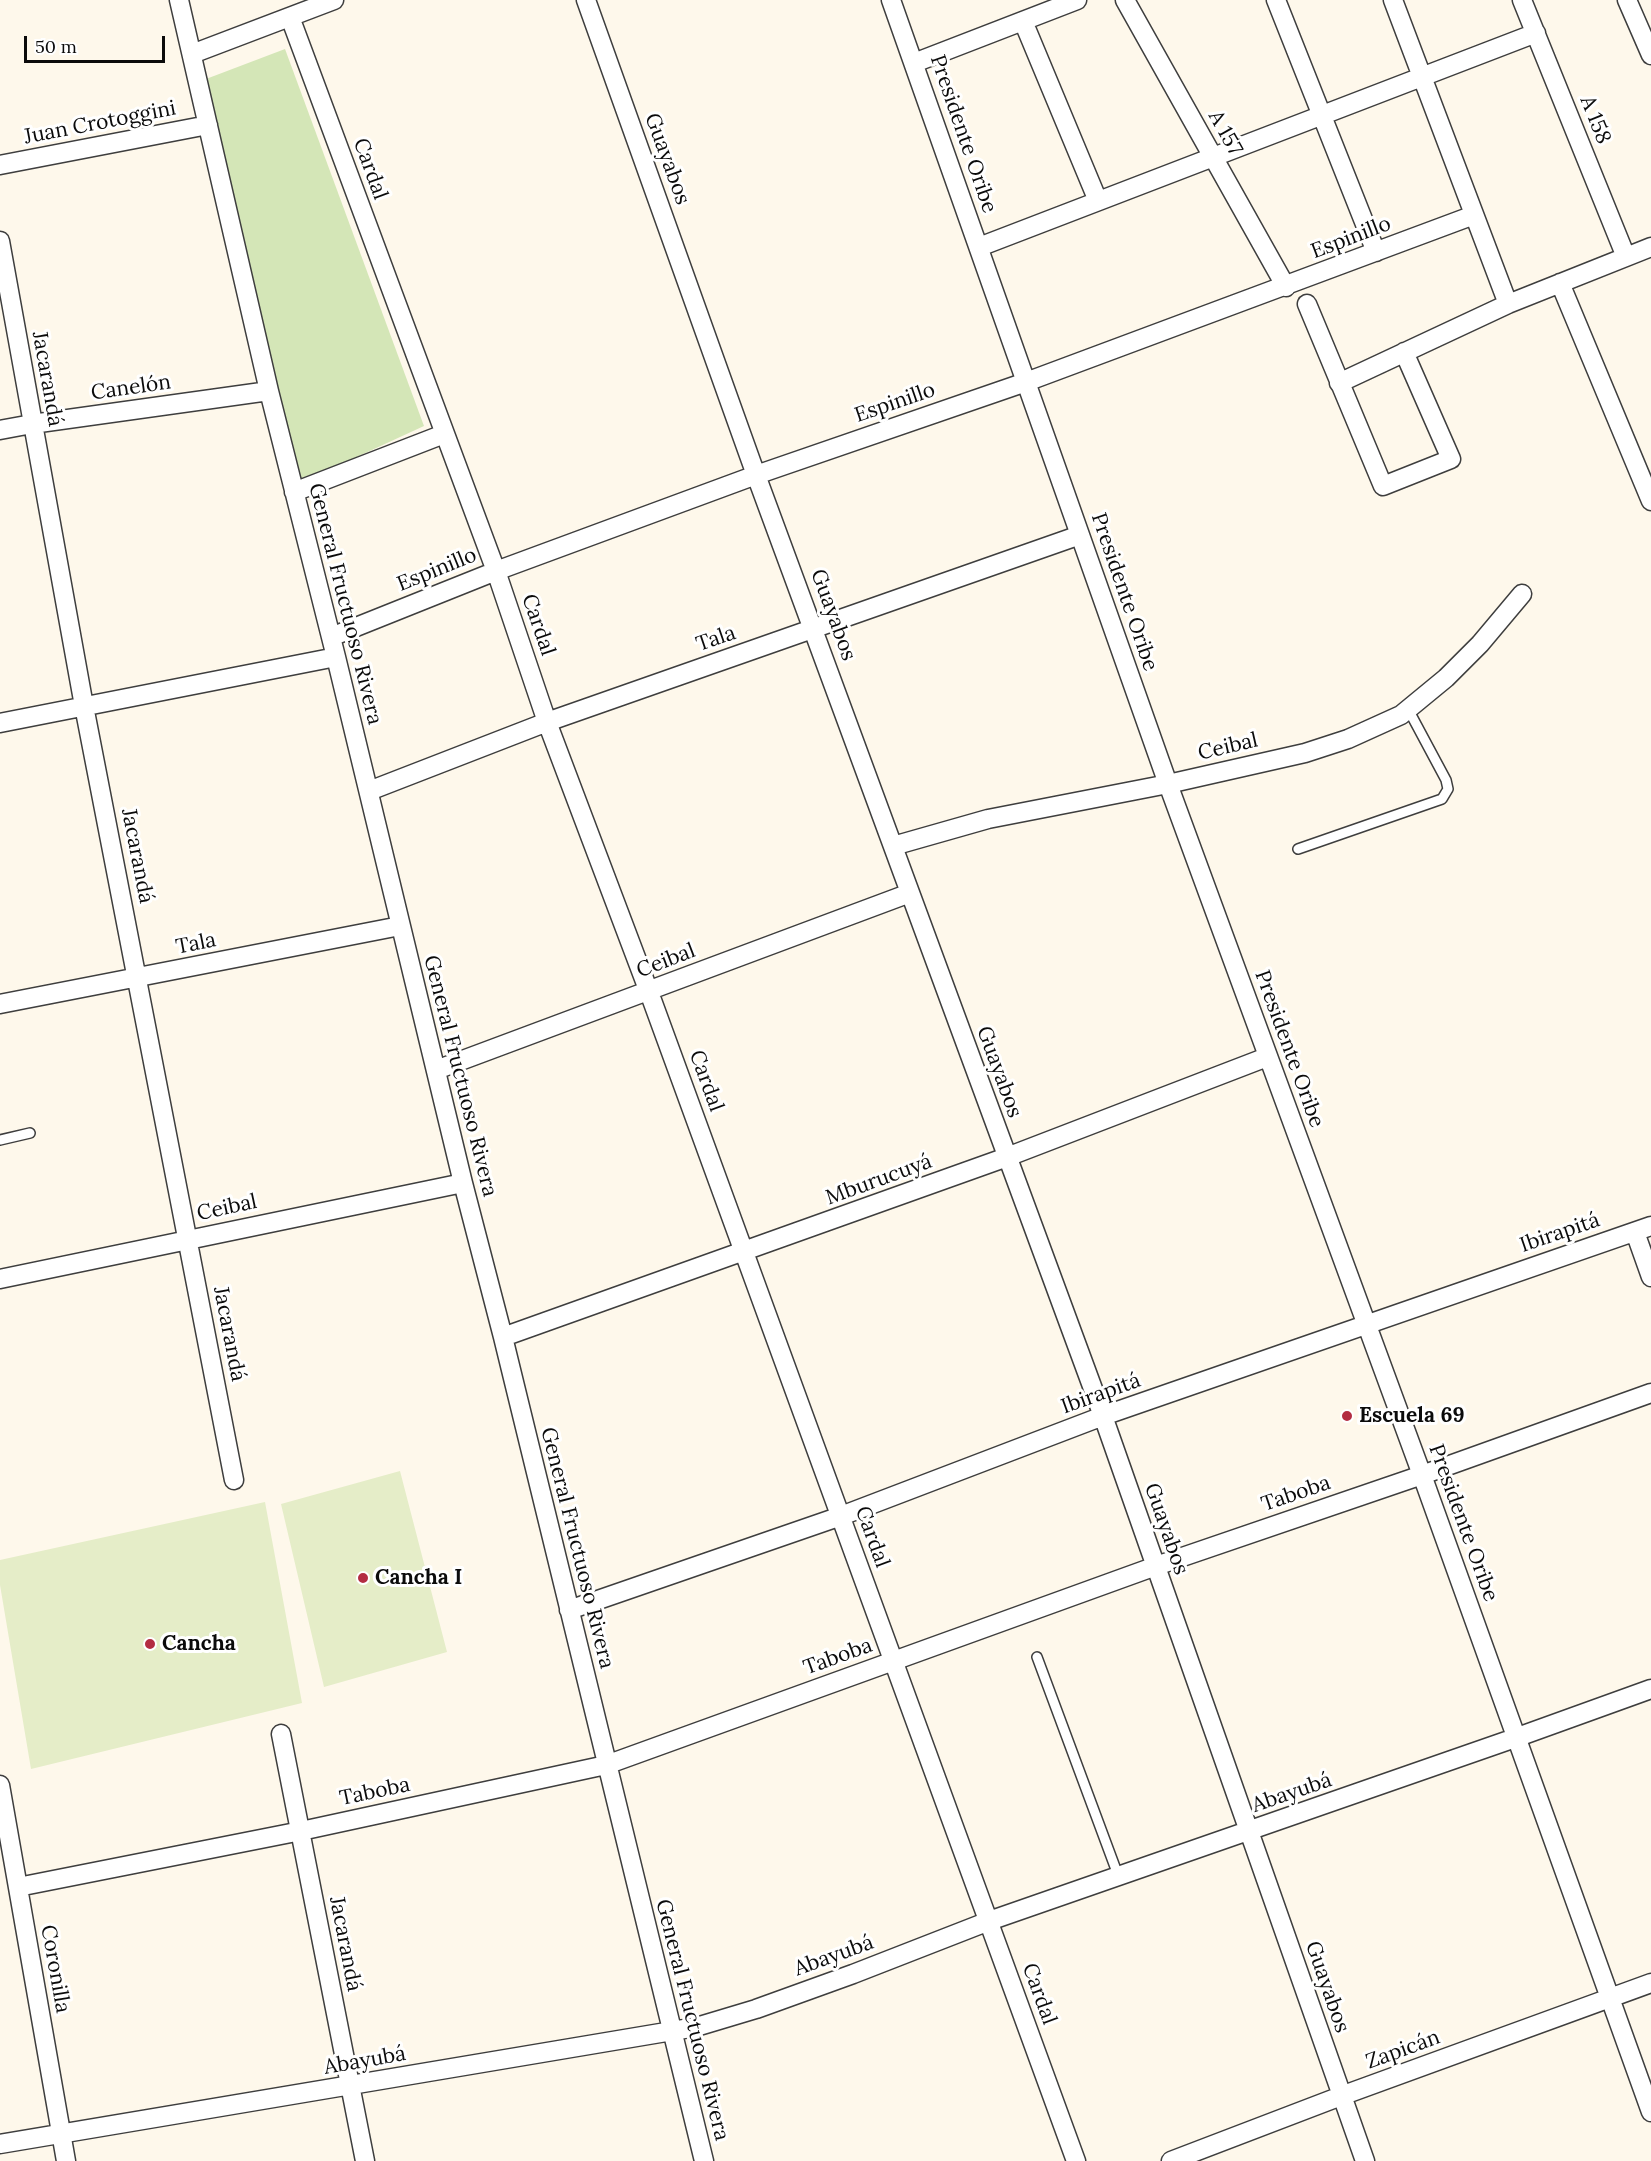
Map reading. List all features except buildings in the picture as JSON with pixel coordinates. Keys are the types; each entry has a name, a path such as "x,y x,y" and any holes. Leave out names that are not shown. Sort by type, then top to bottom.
{"street":[{"name":"General Fructuoso Rivera","path":"179,0 269,391 704,2161"},
{"path":"192,54 334,0"},
{"name":"Guayabos","path":"586,0 756,475 1103,1416 1365,2161"},
{"name":"Presidente Oribe","path":"891,0 1168,784 1422,1474 1651,2112"},
{"path":"914,63 1077,0"},
{"name":"A 157","path":"1125,0 1286,287"},
{"path":"1276,0 1376,252"},
{"path":"1393,0 1508,304"},
{"name":"A 158","path":"1522,0 1626,257"},
{"path":"1627,0 1651,55"},
{"name":"Cardal","path":"290,17 496,571 547,722 649,992 1076,2161"},
{"path":"1023,21 1098,201"},
{"path":"979,247 1536,33"},
{"name":"Juan Crotoggini","path":"0,165 208,125"},
{"name":"Espinillo","path":"331,637 496,571 756,475 1026,382 1474,215"},
{"name":"Jacarandá","path":"0,241 84,706 234,1479"},
{"path":"1339,382 1508,304 1651,247"},
{"path":"1560,283 1651,501"},
{"path":"1307,304 1383,486 1451,459 1404,352"},
{"name":"Canelón","path":"0,430 269,391"},
{"path":"294,492 444,434"},
{"name":"Tala","path":"369,791 547,722 1080,535"},
{"name":"Ceibal","path":"893,846 988,819 1168,784 1305,753 1348,739 1401,715 1446,678 1480,644 1522,594"},
{"path":"0,723 336,657"},
{"name":"Ceibal","path":"436,1070 910,893"},
{"name":"Tala","path":"0,1004 400,926"},
{"name":"Mburucuyá","path":"503,1337 1007,1157 1267,1057"},
{"name":"Ceibal","path":"0,1279 463,1182"},
{"path":"1643,1229 1651,1277"},
{"name":"Ibirapitá","path":"569,1610 841,1516 1103,1416 1643,1229"},
{"name":"Taboba","path":"18,1887 301,1831 606,1765 1156,1566 1651,1393"},
{"name":"Abayubá","path":"0,2144 696,2027 756,2009 988,1921 1651,1689"},
{"name":"Jacarandá","path":"281,1734 364,2161"},
{"name":"Coronilla","path":"0,1785 66,2161"},
{"name":"Zapicán","path":"1171,2161 1341,2096 1651,1983"}],"lane":[{"path":"1298,849 1442,799 1448,789 1446,780 1408,709"},
{"path":"0,1140 30,1133"},
{"path":"1037,1657 1118,1875"}],"green space":[{"path":"285,49 424,426 300,483 206,79"},
{"name":"Cancha I","path":"400,1471 447,1652 324,1687 281,1504"},
{"name":"Cancha","path":"265,1502 302,1703 31,1769 0,1585 0,1560"}],"place":[{"name":"Escuela 69","path":"1347,1416"},
{"name":"Cancha I","path":"363,1578"},
{"name":"Cancha","path":"150,1644"}]}
